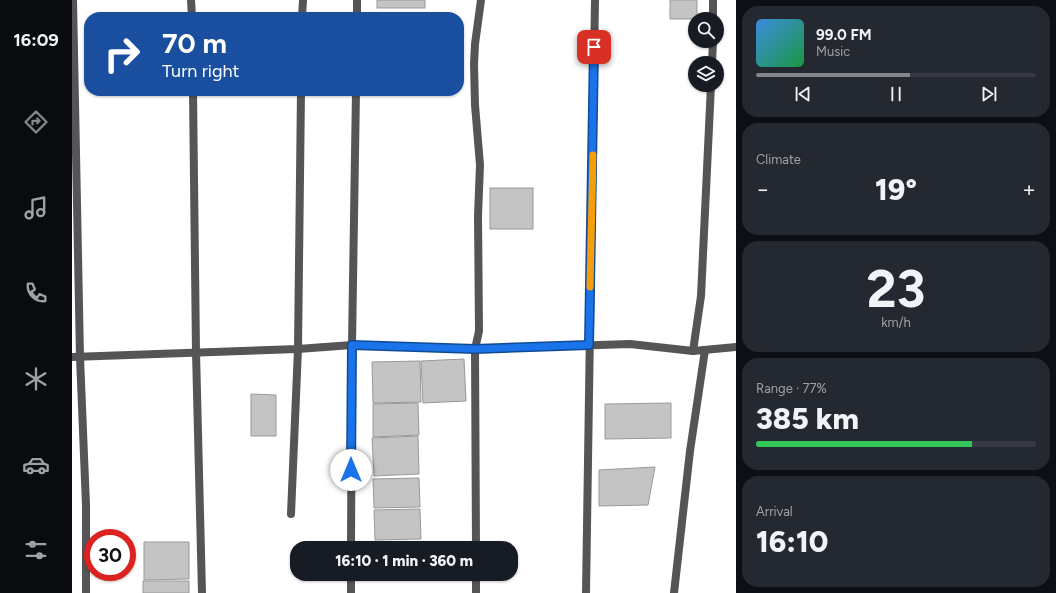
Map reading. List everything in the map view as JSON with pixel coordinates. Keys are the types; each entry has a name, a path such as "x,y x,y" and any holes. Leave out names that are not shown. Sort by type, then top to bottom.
{"street":[{"path":"73,0 76,357 86,505 86,593"},
{"path":"191,0 192,12"},
{"path":"302,12 303,0"},
{"path":"357,0 357,12"},
{"path":"476,541 475,349 479,331 480,316 478,216 480,165 475,105 474,64 481,0"},
{"path":"586,593 595,0"},
{"path":"713,0 713,12"},
{"path":"693,351 702,296 711,92"},
{"path":"193,96 196,352 202,593"},
{"path":"290,514 298,349 301,96"},
{"path":"351,541 356,96"},
{"path":"76,357 298,349 352,345 475,349 630,344 693,351 736,347"},
{"path":"674,593 690,451 705,350"},
{"path":"351,581 351,593"},
{"path":"476,581 476,593"}],"building":[{"path":"377,0 425,0 425,8 377,8"},
{"path":"670,0 697,0 697,12 688,12 688,19 670,19"},
{"path":"490,188 533,188 533,229 490,229"},
{"path":"464,359 466,401 423,403 421,361"},
{"path":"420,361 421,402 373,403 372,362"},
{"path":"251,394 276,395 276,436 251,436"},
{"path":"418,403 419,435 373,437 373,404"},
{"path":"671,403 671,438 605,439 605,404"},
{"path":"418,436 419,474 374,476 372,438"},
{"path":"655,467 648,505 599,506 599,470"},
{"path":"419,478 420,507 374,508 373,479"},
{"path":"420,509 421,539 375,540 374,510"},
{"path":"144,542 189,542 189,579 144,580"},
{"path":"143,581 189,581 189,593 143,593"}],"slow traffic":[{"path":"590,287 593,155"}],"route":[{"path":"351,470 352,345 475,349 589,345 594,47"}]}
